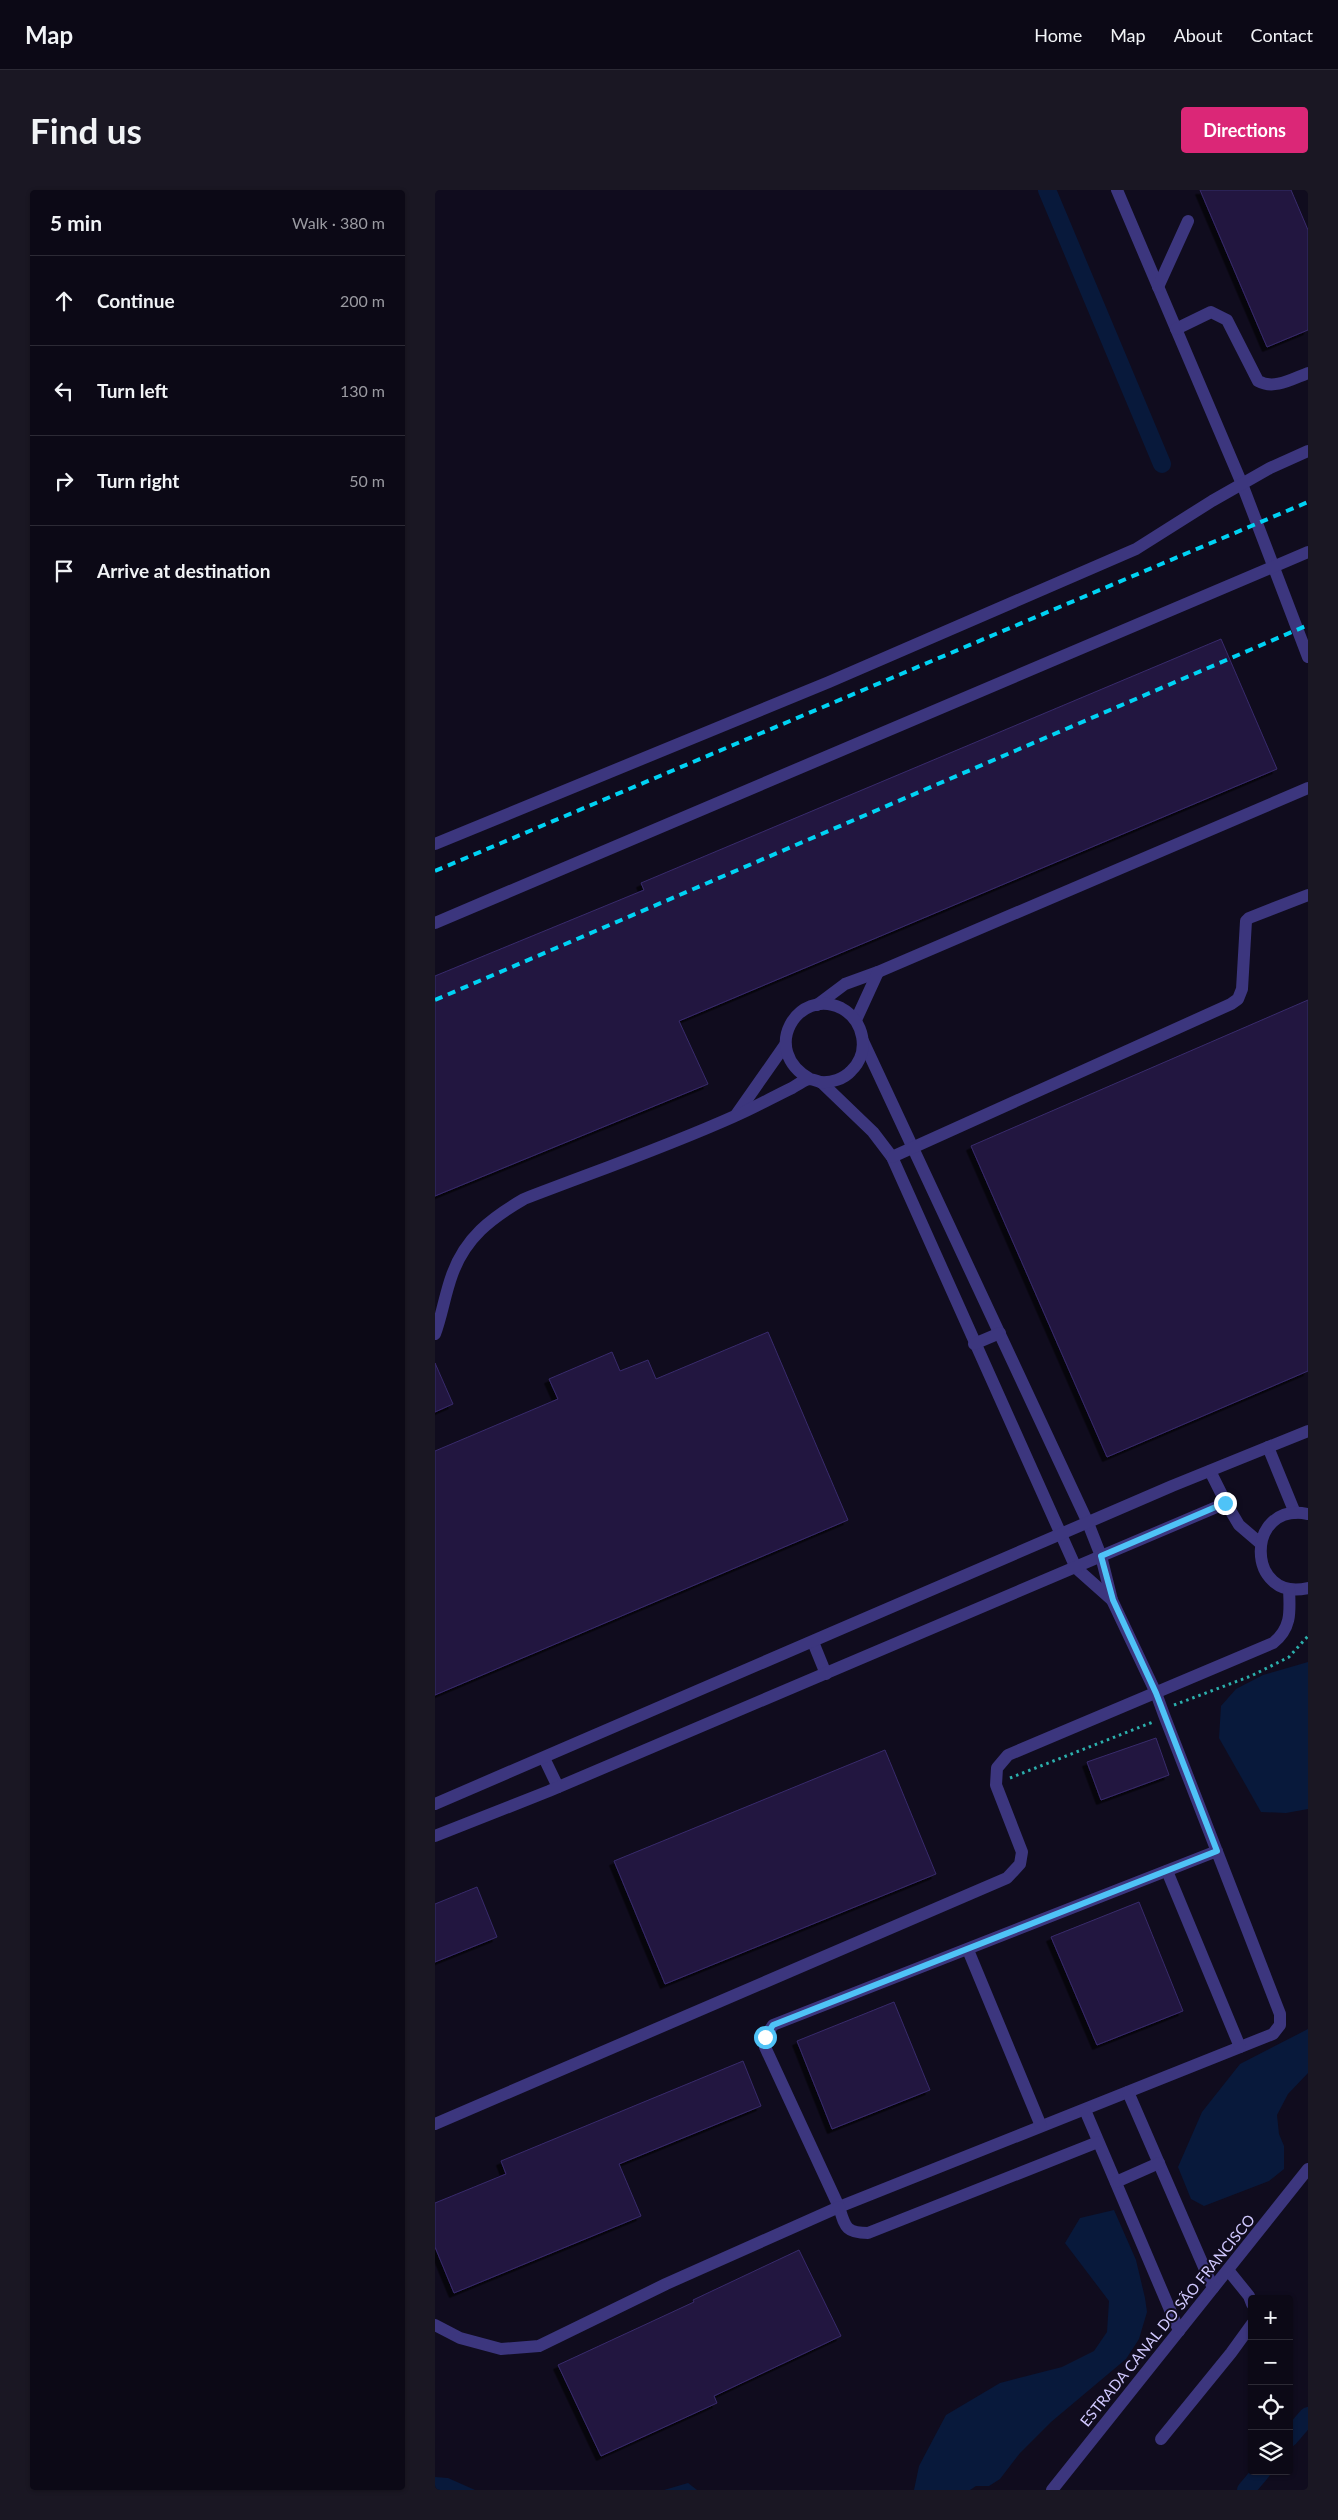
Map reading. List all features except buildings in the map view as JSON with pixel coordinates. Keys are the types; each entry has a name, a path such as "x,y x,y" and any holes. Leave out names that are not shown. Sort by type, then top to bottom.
{"street":[{"path":"1117,190 1242,484 1308,656"},
{"path":"1158,287 1189,222"},
{"path":"1176,329 1211,312 1227,320 1258,381 1265,385 1273,385 1308,373"},
{"path":"435,844 829,682 1136,549 1180,519 1270,468 1308,451"},
{"path":"435,923 1308,552"},
{"path":"817,1005 845,984 878,972 1308,788"},
{"path":"892,1157 1231,1004 1238,998 1242,989 1246,922 1249,918 1308,895"},
{"path":"856,1020 878,972"},
{"path":"435,2325 460,2338 501,2349 539,2346 666,2284 839,2207 1273,2034 1280,2025 1280,2014 1156,1693 1113,1600 1101,1556 1088,1523 863,1041 856,1020 839,1007 817,1005 806,1008 790,1024 785,1045 734,1117"},
{"path":"435,1334 452,1274 468,1243 493,1218 524,1200 734,1117 815,1080 832,1081 851,1071 860,1057 863,1041"},
{"path":"785,1045 792,1066 815,1080 873,1132 892,1157 974,1344 1076,1568 1113,1600"},
{"path":"974,1344 1000,1334"},
{"path":"435,1804 1088,1523 1308,1431"},
{"path":"1268,1447 1304,1513 1283,1516 1272,1522 1260,1542 1259,1555 1269,1576 1278,1584 1289,1589 1308,1588"},
{"path":"1210,1471 1225,1503 1239,1525 1260,1542"},
{"path":"435,1836 558,1787 1225,1503"},
{"path":"435,2124 1007,1878 1020,1864 1022,1852 996,1785 997,1768 1008,1755 1273,1643 1280,1638 1290,1620 1289,1589"},
{"path":"813,1642 826,1674"},
{"path":"544,1758 558,1787"},
{"path":"1098,2142 867,2232 854,2233 845,2226 839,2207 765,2047 765,2037 773,2025 1217,1851"},
{"path":"1167,1871 1240,2047"},
{"path":"968,1950 1041,2126"},
{"path":"1128,2092 1213,2288"},
{"path":"1085,2110 1179,2331"},
{"path":"1116,2182 1159,2163"},
{"name":"ESTRADA CANAL DO SÃO FRANCISCO","path":"1052,2490 1308,2170"},
{"path":"1228,2270 1248,2295"},
{"path":"1161,2439 1231,2354 1248,2330"}],"water":[{"path":"1308,1662 1308,1809 1286,1813 1261,1812 1219,1738 1221,1706 1236,1689 1263,1675"},
{"path":"1308,2029 1308,2073 1288,2094 1277,2115 1279,2134 1284,2146 1284,2169 1269,2181 1204,2206 1191,2199 1178,2167 1202,2112 1240,2064"},
{"path":"1114,2210 1136,2260 1147,2312 1139,2339 1126,2359 1051,2422 1020,2453 1000,2479 989,2486 976,2486 970,2490 914,2490 919,2466 946,2415 1000,2383 1062,2367 1094,2351 1107,2332 1109,2301 1065,2243 1080,2218"},
{"path":"435,2477 448,2478 475,2490 435,2490"},
{"path":"688,2483 697,2490 664,2490"}],"waterway":[{"path":"1047,190 1162,464"},
{"path":"1293,2433 1308,2416"},
{"path":"1246,2490 1259,2475"}],"railway":[{"path":"435,871 1308,502"},
{"path":"435,1000 1308,625"}],"route":[{"path":"765,2037 773,2025 1217,1851 1156,1693 1113,1600 1101,1556 1225,1503"}]}
